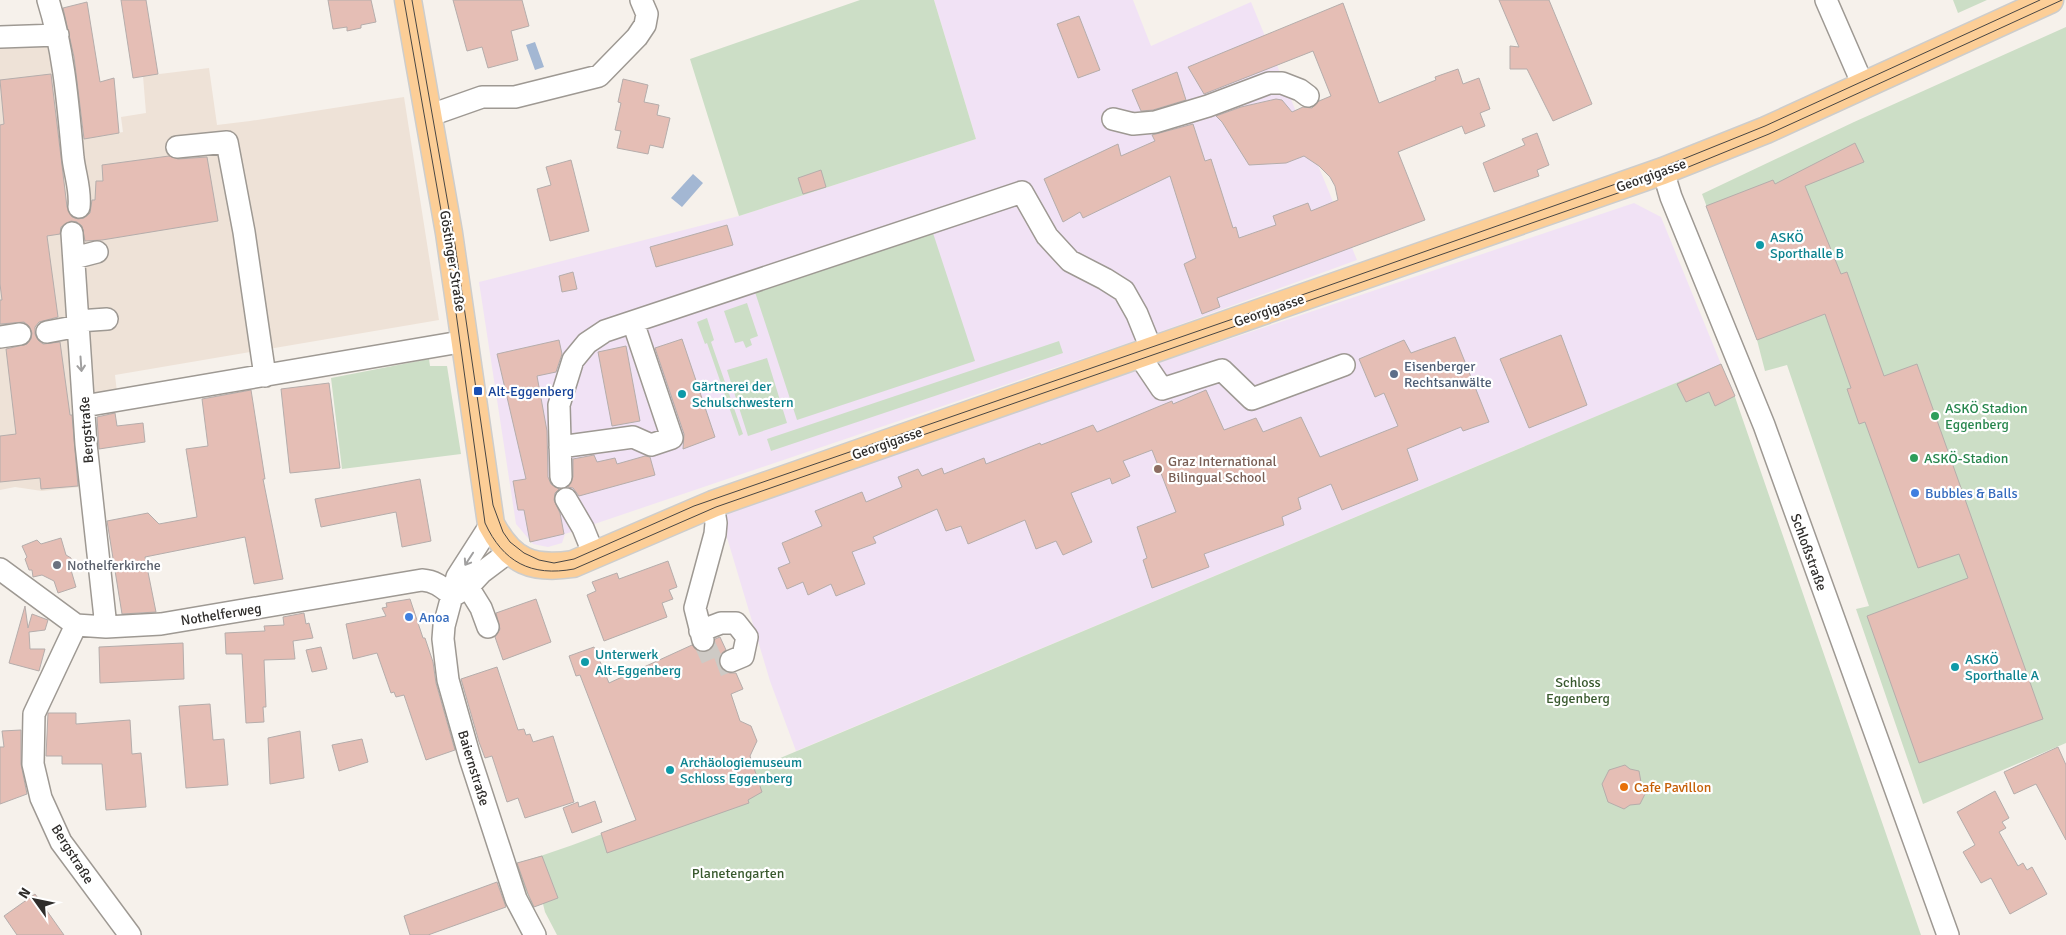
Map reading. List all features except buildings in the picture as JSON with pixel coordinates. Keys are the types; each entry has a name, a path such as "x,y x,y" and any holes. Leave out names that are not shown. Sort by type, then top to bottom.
{"main road":[{"name":"Göstinger Straße","path":"408,0 466,341 491,524"},
{"name":"Georgigasse","path":"491,524 499,538 510,551 524,561 551,567 573,564 713,504 1663,171 1766,130 2050,0"}],"street":[{"path":"48,0 59,40 80,196 79,207"},
{"path":"428,116 482,97 515,97 599,76 637,37 645,25 647,14 642,0"},
{"path":"1826,0 1863,85"},
{"path":"0,37 59,40"},
{"path":"1113,119 1132,124 1155,122 1208,106 1269,83 1282,82 1308,96"},
{"path":"178,147 228,142 244,232 265,376"},
{"name":"Schloßstraße","path":"1663,171 1671,197 1764,425 1948,935"},
{"path":"561,477 559,405 573,360 587,343 605,331 1022,192 1047,236 1070,262 1105,279 1124,291 1137,314 1146,353 1162,389 1222,370 1252,399 1344,366"},
{"name":"Bergstraße","path":"72,233 92,508 106,627"},
{"path":"74,258 97,252"},
{"path":"47,332 78,323 107,319"},
{"path":"560,447 633,437 651,445 672,438 633,322"},
{"path":"84,406 466,341"},
{"path":"566,499 583,528 594,555"},
{"path":"713,504 716,523 715,534 695,608 702,636 721,623 736,624 747,637 743,656 731,661"},
{"name":"Baiernstraße","path":"460,591 457,577 491,524"},
{"name":"Baiernstraße","path":"510,551 460,591 444,626 443,639 448,680 470,758 516,899 534,935"},
{"path":"0,569 76,625"},
{"name":"Nothelferweg","path":"76,625 106,627 161,624 422,580 432,581 460,591"},
{"path":"460,591 482,608 488,627"},
{"name":"Bergstraße","path":"76,625 34,714 33,764 41,798 62,842 105,904 130,935"}],"shaded area":[{"path":"934,0 1133,0 1151,46 1251,2 1357,260 1143,338 565,534 562,543 548,547 533,544 516,524 479,282 739,216 976,139"},
{"path":"58,35 72,141 123,132 121,117 146,113 143,76 209,68 217,125 404,97 439,320 115,375 118,401 84,407 80,487 42,491 15,487 0,490 0,37"},
{"name":"Graz International Bilingual School","path":"1634,203 1661,217 1721,364 796,751 770,681 719,511"}],"green space":[{"path":"860,0 934,0 976,139 739,216 690,59"},
{"path":"1953,0 1987,0 1958,13"},
{"name":"ASKÖ Stadion Eggenberg","path":"2066,27 2066,743 1923,804 1856,609 1869,606 1787,365 1765,371 1757,340 1702,194 1854,122"},
{"path":"932,230 975,361 797,420 754,289"},
{"path":"747,303 758,336 750,339 752,345 746,348 743,341 735,343 724,311"},
{"path":"707,318 714,340 711,342 743,434 739,436 707,343 705,344 697,322"},
{"path":"1059,341 1063,353 771,451 767,439"},
{"path":"767,358 787,423 748,436 727,370"},
{"path":"429,359 430,366 447,366 461,454 342,469 331,378"},
{"name":"Schloss Eggenberg","path":"1721,364 1735,397 1921,935 557,935 543,904 533,907 514,864 571,846 656,813 739,778 754,769"}],"water":[{"path":"535,42 544,67 535,70 526,45"},
{"path":"693,174 703,183 682,207 671,198"}],"tunnel":[{"path":"703,640 715,667 731,661"}],"tram line":[{"path":"404,0 445,233 485,523 500,548 510,557 520,564 544,571 574,569 716,507 1664,177 1769,134 2062,0"},
{"path":"412,0 454,238 493,505 503,532 510,542 524,553 539,560 554,563 574,559 694,506 1661,168 1765,126 2040,0"}],"place":[{"name":"ASKÖ Sporthalle B","path":"1760,245"},
{"name":"Eisenberger Rechtsanwälte","path":"1394,374"},
{"name":"Alt-Eggenberg","path":"478,391"},
{"name":"Gärtnerei der Schulschwestern","path":"682,394"},
{"name":"ASKÖ Stadion Eggenberg","path":"1935,416"},
{"name":"ASKÖ-Stadion","path":"1914,458"},
{"name":"Graz International Bilingual School","path":"1158,469"},
{"name":"Bubbles & Balls","path":"1915,493"},
{"name":"Nothelferkirche","path":"57,565"},
{"name":"Anoa","path":"409,617"},
{"name":"Unterwerk Alt-Eggenberg","path":"585,662"},
{"name":"ASKÖ Sporthalle A","path":"1955,667"},
{"name":"Archäologiemuseum Schloss Eggenberg","path":"670,770"},
{"name":"Cafe Pavillon","path":"1624,787"}],"park label":[{"name":"Planetengarten","path":"738,873"}]}
